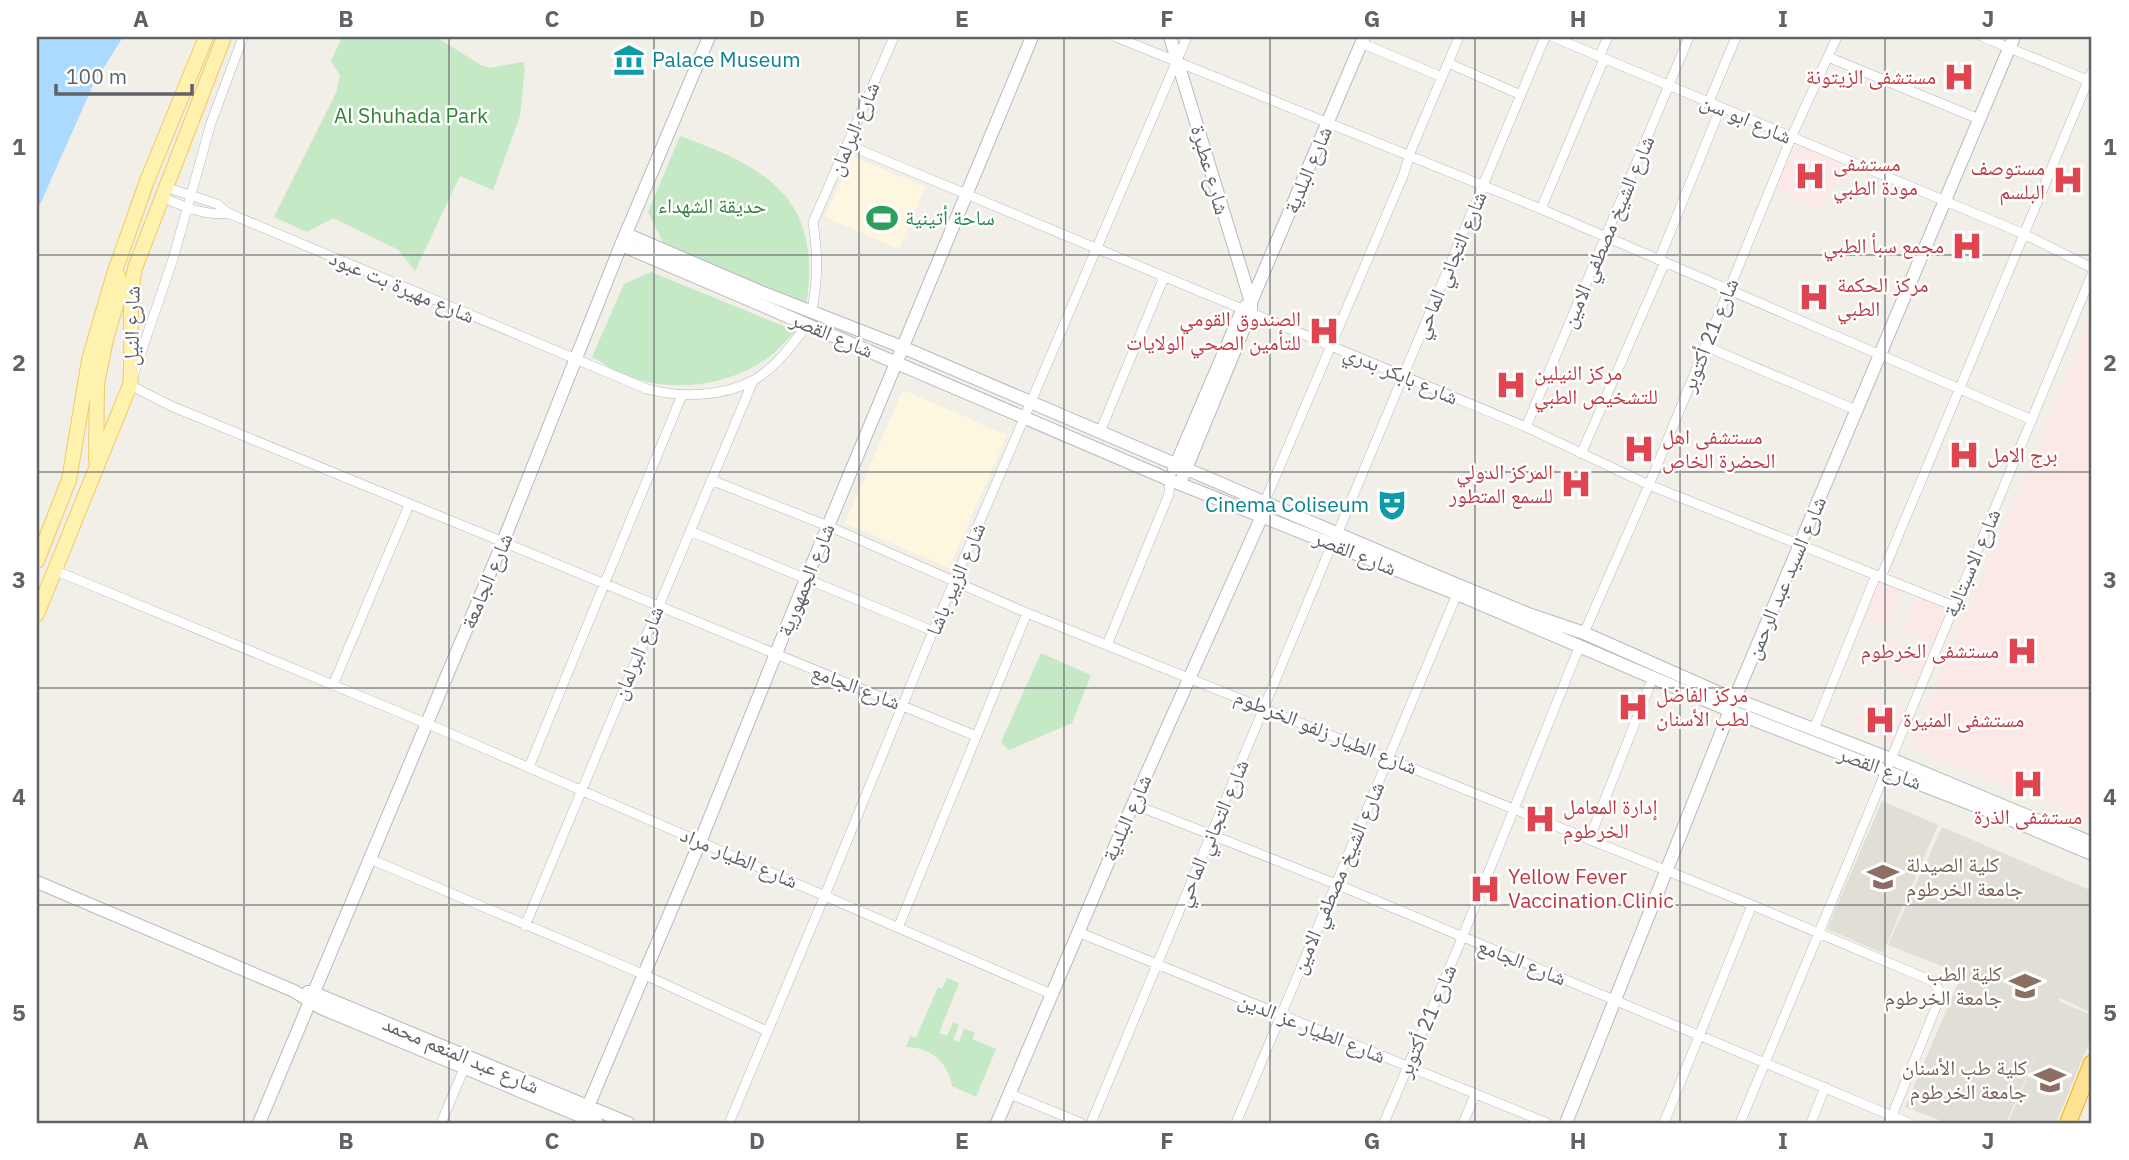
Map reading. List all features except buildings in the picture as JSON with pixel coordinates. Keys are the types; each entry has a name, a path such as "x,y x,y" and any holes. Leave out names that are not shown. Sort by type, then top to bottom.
{"highway":[{"path":"2068,1123 2092,1063"},
{"path":"2076,1123 2092,1085"}],"main road":[{"name":"شارع النيل","path":"37,561 69,480 89,360 114,274 206,37"},
{"name":"شارع النيل","path":"37,614 130,385 133,351 130,311 135,268 224,37"},
{"name":"شارع الجامعة","path":"259,1123 503,542 709,37"},
{"name":"شارع الجمهورية","path":"584,1116 645,975 806,579 1032,37"},
{"name":"شارع عطبرة","path":"1170,37 1248,307"},
{"name":"شارع البلدية","path":"1175,482 1362,40"},
{"name":"شارع السيد عبد الرحمن","path":"1566,1123 1733,705 2012,42"},
{"path":"146,186 163,192"},
{"name":"شارع القصر","path":"624,240 902,347 1265,501 1335,538 1457,594 1582,639 1653,677 1733,705 2092,843"},
{"name":"شارع القصر","path":"624,240 807,325 1175,482 1262,516 1335,538 1441,578 1733,705 1814,729 2092,854"},
{"path":"95,472 97,384 106,339 122,285 114,274"},
{"name":"شارع البلدية","path":"997,1123 1133,804 1262,516"},
{"name":"شارع عبد المنعم محمد","path":"37,882 467,1063 597,1123"},
{"name":"شارع عبد المنعم محمد","path":"584,1116 628,1123"}],"street":[{"path":"130,385 173,259 185,207 211,123 243,37"},
{"name":"شارع البرلمان","path":"812,311 818,281 818,254 813,222 894,37"},
{"path":"1116,37 1484,185 2032,420"},
{"name":"شارع الزبير باشا","path":"729,1123 933,631 1187,37"},
{"path":"1265,501 1459,37"},
{"name":"شارع التجاني الماحي","path":"1091,1123 1545,37"},
{"name":"شارع ابو سن","path":"1553,37 2024,234 2092,268"},
{"path":"1541,209 1608,37"},
{"name":"شارع الشيخ مصطفي الامين","path":"1526,427 1689,37"},
{"path":"1708,104 1736,37"},
{"name":"شارع 21 أكتوبر","path":"1384,1123 1790,138 1837,37"},
{"path":"1814,729 2091,78 2012,42 1983,37"},
{"path":"1362,40 1442,77"},
{"path":"1828,57 1979,119"},
{"path":"1448,63 1521,96"},
{"path":"1581,454 1662,261 1720,109"},
{"name":"شارع بابكر بدري","path":"848,145 1164,277 1248,307 1331,346 1526,427 1649,485 1954,606"},
{"path":"163,192 189,194 217,204 228,213"},
{"path":"163,192 185,207 214,214 228,213"},
{"name":"شارع مهيرة بت عبود","path":"228,213 647,389 682,395 712,393 753,380"},
{"name":"شارع الاسبتالية","path":"1740,1123 2092,274"},
{"path":"1101,432 1164,277"},
{"path":"753,380 786,352 807,325"},
{"path":"1705,346 1856,410"},
{"name":"شارع البرلمان","path":"525,926 753,380"},
{"name":"شارع الجامع","path":"130,385 171,406 409,505 975,736"},
{"path":"529,767 682,395"},
{"name":"شارع الطيار زلفو الخرطوم","path":"711,481 828,526 1107,645 1389,757 1932,981 1938,988 1940,997 1890,1120"},
{"name":"شارع البلدية","path":"1107,645 1175,482"},
{"path":"333,685 409,505"},
{"path":"690,531 933,631"},
{"name":"شارع الطيار مراد","path":"54,570 529,767 1051,994"},
{"name":"شارع الشيخ مصطفي الامين","path":"1236,1123 1457,594"},
{"path":"898,928 1027,612"},
{"path":"1589,839 1653,677"},
{"name":"شارع الجامع","path":"1133,804 1336,884 1766,1062 1825,1087 1890,1120 1909,1123"},
{"path":"370,859 645,975 767,1031"},
{"path":"1664,1123 1752,905"},
{"name":"شارع الطيار عز الدين","path":"1078,933 1547,1123"},
{"path":"441,1123 467,1063"},
{"path":"1811,1123 1825,1087"},
{"path":"1010,1094 1080,1123"},
{"path":"1463,1123 1475,1095"}],"shaded area":[{"name":"مستشفى مودة الطبي","path":"1797,143 1843,163 1823,210 1776,190"},
{"path":"852,156 925,187 899,249 825,217"},
{"name":"مستشفى الخرطوم","path":"2092,314 2092,820 1909,747 1993,555"},
{"path":"903,390 1007,435 949,568 845,523"},
{"path":"1878,581 1902,591 1887,626 1863,616"},
{"path":"1917,596 1951,610 1936,645 1902,631"},
{"path":"1887,638 1932,656 1922,680 1878,662"},
{"name":"مستشفى المنيرة","path":"1869,696 1905,713 1891,743 1855,726"},
{"name":"كلية الصيدلة جامعة الخرطوم","path":"1882,801 1938,825 1883,953 1827,929"},
{"name":"كلية الطب جامعة الخرطوم","path":"1942,827 2092,891 2092,1013 2060,998 2058,1001 2092,1015 2092,1036 2056,1123 2008,1123 2040,1046 2006,1123 1947,1123 1905,1107 1962,974 1888,945"}],"green space":[{"name":"Al Shuhada Park","path":"342,37 436,37 481,65 490,68 523,62 525,68 520,116 493,190 460,176 415,271 399,250 333,218 307,232 274,217 336,93 340,76 331,61"},
{"name":"حديقة الشهداء","path":"680,136 740,161 783,193 797,214 806,239 809,270 806,306 664,244 648,212"},
{"name":"حديقة الشهداء","path":"651,272 796,331 773,354 756,365 719,380 699,384 659,384 620,373 592,357 624,284"},
{"path":"1041,653 1091,675 1072,723 1009,750 1001,742"},
{"path":"947,978 959,983 939,1033 947,1036 953,1022 959,1025 953,1040 959,1042 964,1028 975,1033 972,1039 996,1049 976,1097 952,1086 942,1063 930,1053 906,1047 910,1036 916,1038 938,987 942,989"}],"water":[{"path":"37,37 123,37 94,83 37,211"}],"place":[{"name":"Palace Museum","path":"629,60"},
{"name":"مستشفى الزيتونة","path":"1959,77"},
{"name":"مستشفى مودة الطبي","path":"1810,176"},
{"name":"مستوصف البلسم","path":"2068,180"},
{"name":"ساحة أتينية","path":"882,218"},
{"name":"مجمع سبأ الطبي","path":"1967,246"},
{"name":"مركز الحكمة الطبي","path":"1814,297"},
{"name":"الصندوق القومي للتأمين الصحي الولايات","path":"1324,331"},
{"name":"مركز النيلين للتشخيص الطبي","path":"1511,385"},
{"name":"مستشفى اهل الحضرة الخاص","path":"1639,449"},
{"name":"برج الامل","path":"1964,455"},
{"name":"المركز الدولي للسمع المتطور","path":"1576,484"},
{"name":"Cinema Coliseum","path":"1392,505"},
{"name":"مستشفى الخرطوم","path":"2022,651"},
{"name":"مركز الفاضل لطب الأسنان","path":"1633,707"},
{"name":"مستشفى المنيرة","path":"1880,720"},
{"name":"مستشفى الذرة","path":"2028,784"},
{"name":"إدارة المعامل الخرطوم","path":"1540,819"},
{"name":"كلية الصيدلة جامعة الخرطوم","path":"1883,877"},
{"name":"Yellow Fever Vaccination Clinic","path":"1485,889"},
{"name":"كلية الطب جامعة الخرطوم","path":"2025,986"},
{"name":"كلية طب الأسنان جامعة الخرطوم","path":"2050,1080"}]}
